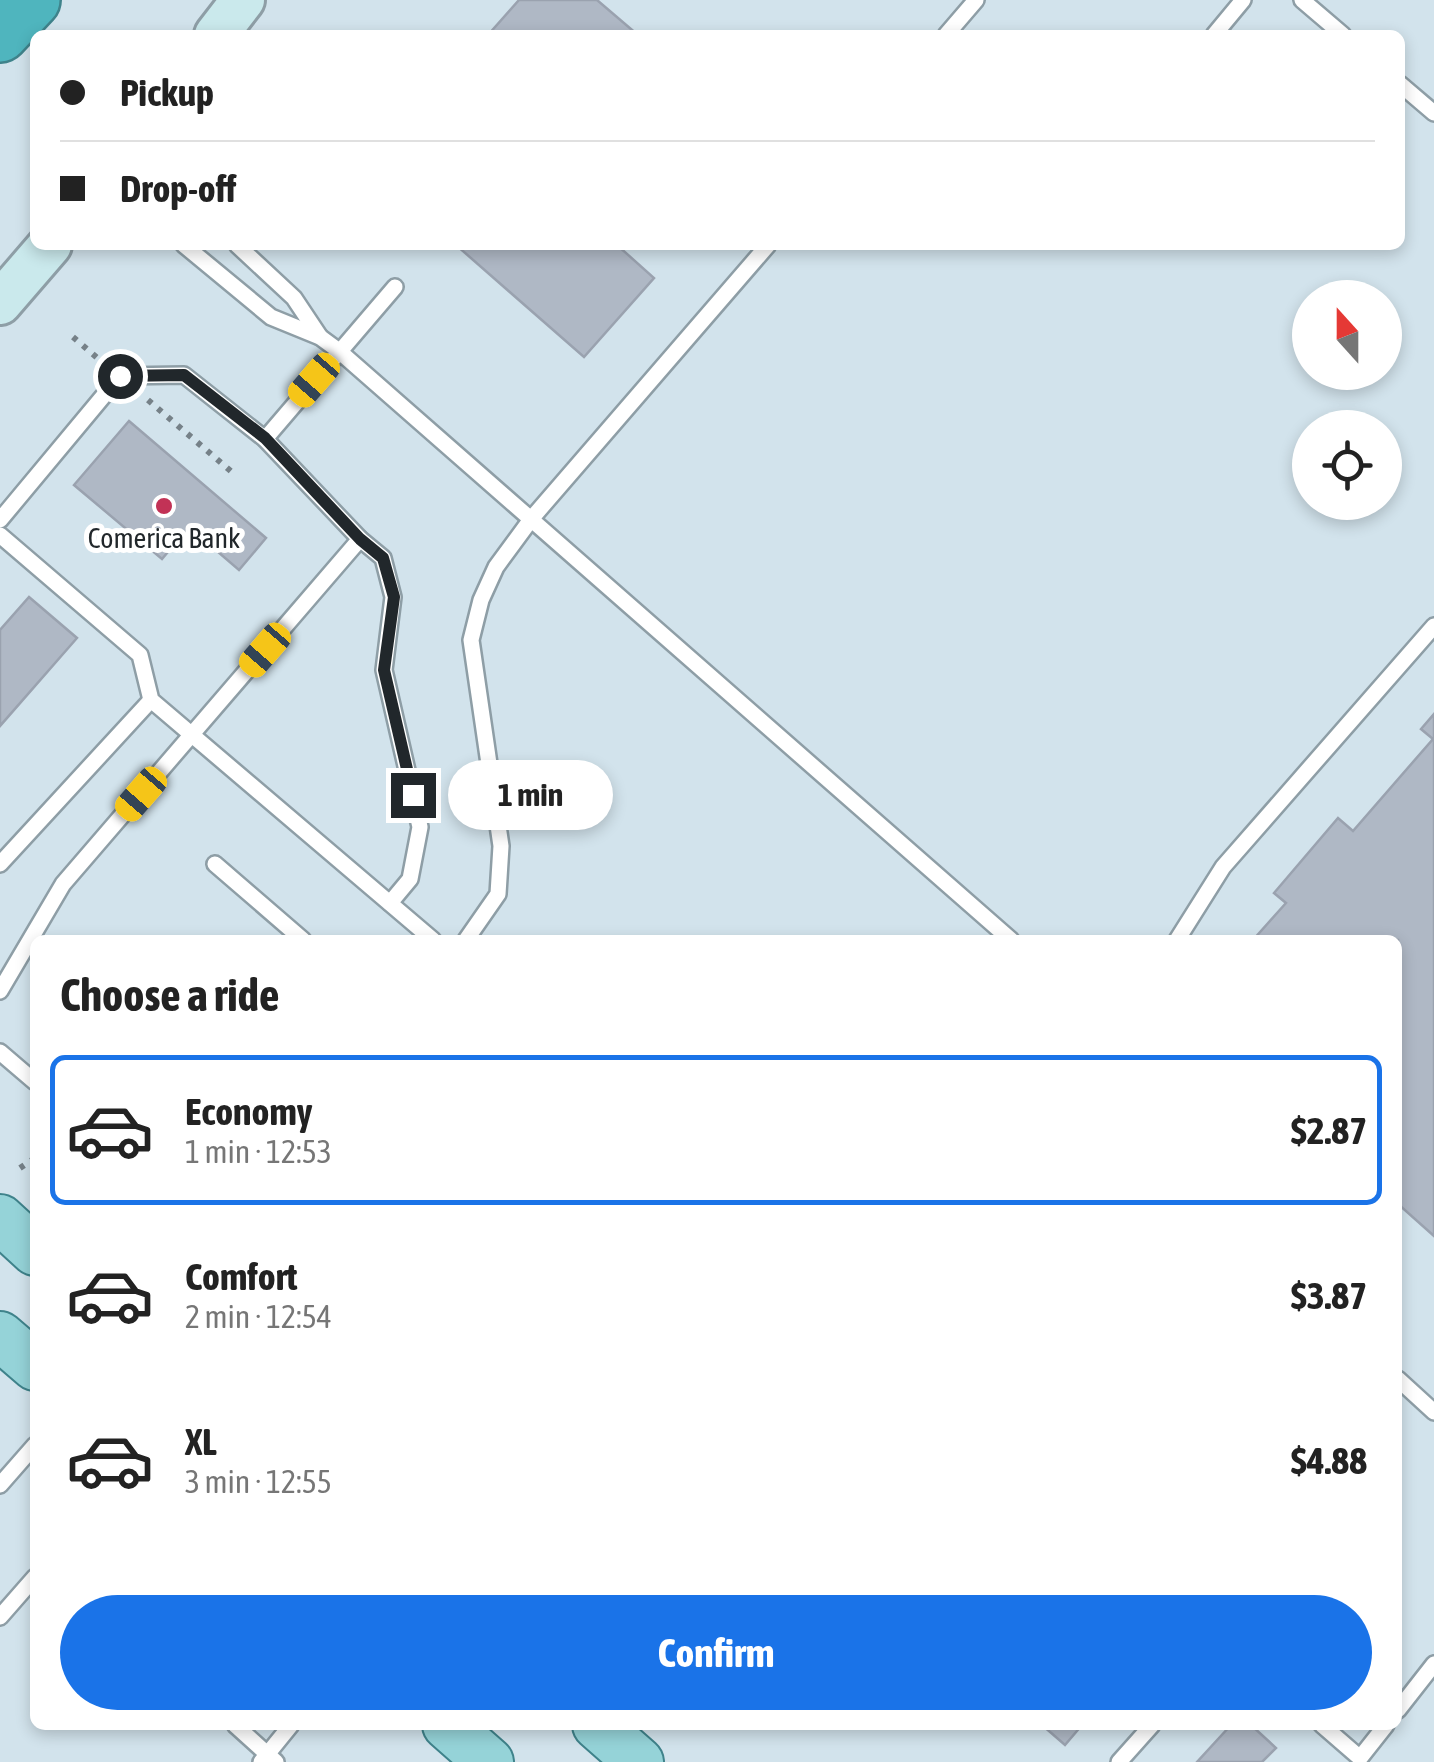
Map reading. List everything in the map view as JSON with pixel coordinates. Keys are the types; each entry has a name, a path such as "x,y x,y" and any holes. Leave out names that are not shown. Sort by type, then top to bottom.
{"highway":[{"path":"0,34 32,0"}],"main road":[{"path":"220,30 242,0"},
{"path":"0,303 46,250"},
{"path":"0,1219 30,1246"},
{"path":"0,1336 30,1362"},
{"path":"453,1730 489,1762"},
{"path":"603,1730 639,1762"}],"lane":[{"path":"950,30 976,0"},
{"path":"1218,30 1243,0"},
{"path":"1302,0 1337,30"},
{"path":"1405,88 1434,113"},
{"path":"190,250 271,317 320,337 340,351 1005,935"},
{"path":"242,250 294,298 320,337"},
{"path":"469,935 498,894 502,846 471,640 480,600 496,567 532,518 764,250"},
{"path":"265,438 395,287"},
{"path":"0,520 120,376 184,375 265,438 360,539 383,558 394,597 384,670 420,826 410,879 390,903"},
{"path":"0,535 140,654 150,700 427,935"},
{"path":"33,935 64,884 360,539"},
{"path":"1180,935 1223,867 1434,626"},
{"path":"0,864 150,700"},
{"path":"215,864 298,935"},
{"path":"0,991 30,941"},
{"path":"0,1052 30,1078"},
{"path":"1402,1383 1434,1412"},
{"path":"0,1485 30,1450"},
{"path":"0,1617 30,1583"},
{"path":"1402,1705 1434,1664"},
{"path":"240,1730 268,1759 288,1730"},
{"path":"1119,1762 1148,1730"},
{"path":"1328,1730 1360,1758 1382,1730"}],"path":[{"path":"73,336 108,367"},
{"path":"140,393 232,472"},
{"path":"20,1168 30,1161"}],"building":[{"path":"519,0 597,0 632,30 492,30"},
{"path":"462,250 623,250 654,278 584,357"},
{"name":"Comerica Bank","path":"129,421 266,538 239,570 189,527 162,559 74,485"},
{"path":"29,597 77,638 0,726 0,630"},
{"path":"1434,714 1434,1236 1402,1208 1402,935 1257,935 1286,903 1274,893 1338,818 1353,831 1433,739 1421,729"},
{"path":"1048,1730 1078,1730 1065,1745"},
{"path":"1226,1730 1256,1730 1276,1748 1262,1762 1197,1762"}],"place":[{"name":"Comerica Bank","path":"164,506"}],"route":[{"path":"120,376 184,375 265,438 360,539 383,558 394,597 384,670 413,795"}]}
